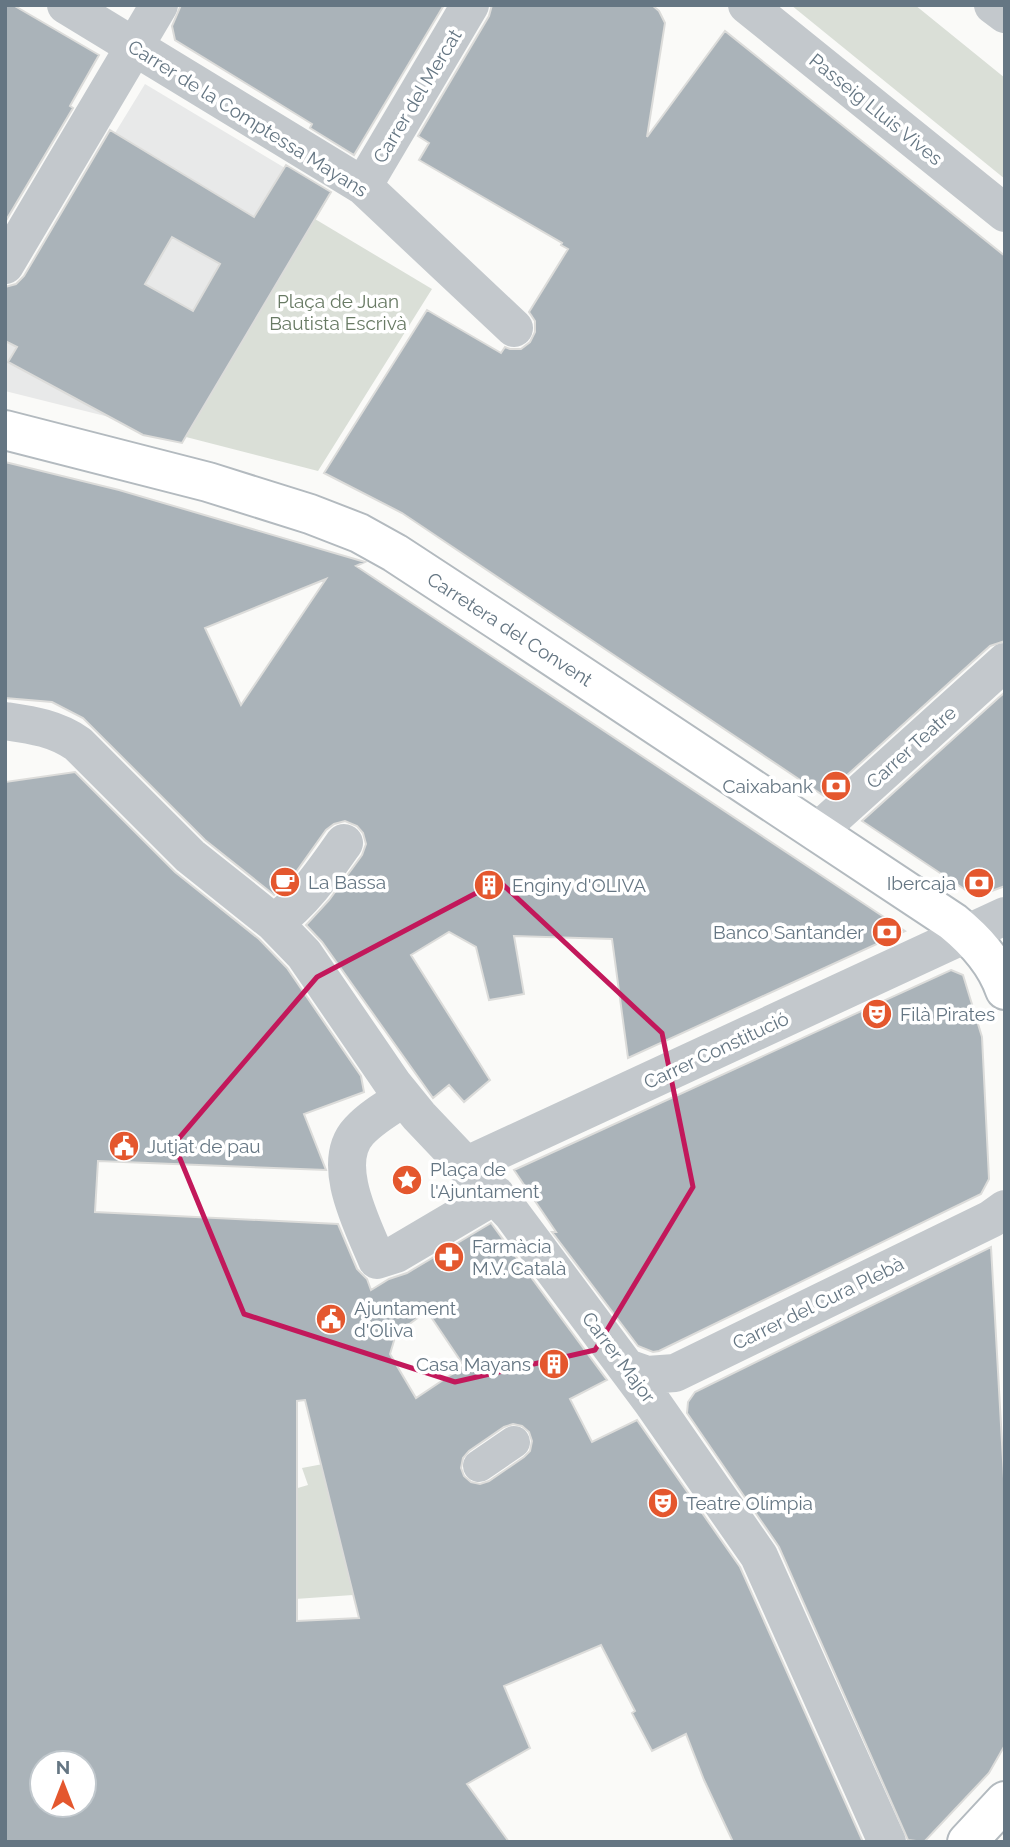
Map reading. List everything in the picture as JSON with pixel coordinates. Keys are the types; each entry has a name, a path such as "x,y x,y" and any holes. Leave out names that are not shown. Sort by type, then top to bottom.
{"main road":[{"name":"Carretera del Convent","path":"5,430 208,482 310,514 359,533 395,553 932,907 967,933 995,967 1005,990"},
{"path":"967,1842 1005,1801"}],"street":[{"name":"Carrer de la Comptessa Mayans","path":"66,5 363,186 514,328"},
{"path":"5,265 159,5"},
{"name":"Carrer del Mercat","path":"363,186 470,5"},
{"name":"Passeig Lluis Vives","path":"747,5 1005,213"},
{"path":"993,5 1005,14"},
{"name":"Carrer Teatre","path":"817,832 1005,662"},
{"name":"Carrer Major","path":"5,721 64,734 99,763 190,856 274,923 304,954 404,1098 465,1166 496,1195 660,1413 759,1556 887,1842"},
{"path":"274,923 310,890 344,843"},
{"name":"Carrer Constitució","path":"465,1166 1005,916"},
{"path":"404,1098 358,1131 347,1154 348,1179 377,1260 396,1254 496,1195"},
{"name":"Carrer del Cura Plebà","path":"627,1368 647,1375 675,1373 991,1219 1005,1209"},
{"path":"479,1466 514,1442"}],"highlighted area":[{"path":"499,881 662,1033 693,1187 595,1350 455,1382 244,1314 174,1144 317,977"}],"shaded area":[{"path":"145,84 330,195 182,443 143,435 109,417 5,391 5,313"}],"green space":[{"path":"791,5 915,5 1005,78 1005,179"},
{"name":"Plaça de Juan Bautista Escrivà","path":"315,219 432,289 318,471 186,437"},
{"path":"323,1464 353,1595 295,1599 284,1492 308,1485 302,1468"}],"building":[{"path":"5,5 13,5 99,55 70,106 73,108 5,222"},
{"path":"181,5 444,5 354,155 310,128 312,124 175,40 172,26"},
{"path":"492,5 652,5 659,11 665,23 647,137 725,31 1005,256 1005,641 990,646 824,796 402,513 324,473 427,310 501,353 505,347 521,349 530,342 535,332 535,321 529,312 568,249 419,160 429,143 418,136 489,16"},
{"path":"110,130 254,217 286,165 331,192 182,443 143,435 8,362 17,347 5,341 5,287 16,284 24,276","holes":["172,237 220,264 193,311 145,284"]},
{"path":"5,462 119,490 365,562 356,566 905,931 628,1058 612,939 514,936 524,994 489,1000 476,947 449,932 411,955 490,1080 464,1102 449,1085 433,1098 322,942 306,925 329,900 362,855 366,844 363,833 357,826 345,821 326,830 296,872 274,895 205,840 83,718 52,702 5,698","holes":["326,579 241,705 205,628"]},
{"path":"1005,692 1005,886 976,897 862,821"},
{"path":"75,772 175,872 259,939 287,968 361,1076 364,1092 304,1114 326,1170 98,1161 95,1212 338,1224 357,1269 367,1279 371,1290 389,1279 407,1273 491,1223 607,1380 570,1399 592,1442 637,1420 740,1567 863,1842 733,1842 686,1734 652,1751 601,1645 504,1686 530,1748 467,1784 509,1842 5,1842 5,782","holes":["427,1311 464,1366 416,1398 390,1354 396,1334","305,1400 359,1618 297,1621 297,1401","513,1424 522,1426 529,1432 532,1441 530,1451 489,1481 480,1484 471,1482 464,1476 461,1468 463,1458 504,1427"]},
{"path":"951,970 963,975 982,1037 989,1179 981,1194 659,1351 653,1352 638,1346 552,1232 556,1232 514,1170"},
{"path":"991,1247 1005,1496 1005,1745 989,1773 924,1842 908,1840 779,1547 687,1413 688,1402 695,1392"}],"place":[{"name":"Caixabank","path":"836,786"},
{"name":"La Bassa","path":"285,882"},
{"name":"Ibercaja","path":"979,883"},
{"name":"Enginy d'OLIVA","path":"489,885"},
{"name":"Banco Santander","path":"887,932"},
{"name":"Filà Pirates","path":"877,1014"},
{"name":"Jutjat de pau","path":"124,1146"},
{"name":"Plaça de l'Ajuntament","path":"407,1180"},
{"name":"Farmàcia M.V. Català","path":"449,1257"},
{"name":"Ajuntament d'Oliva","path":"331,1319"},
{"name":"Casa Mayans","path":"554,1364"},
{"name":"Teatre Olímpia","path":"663,1503"}]}
